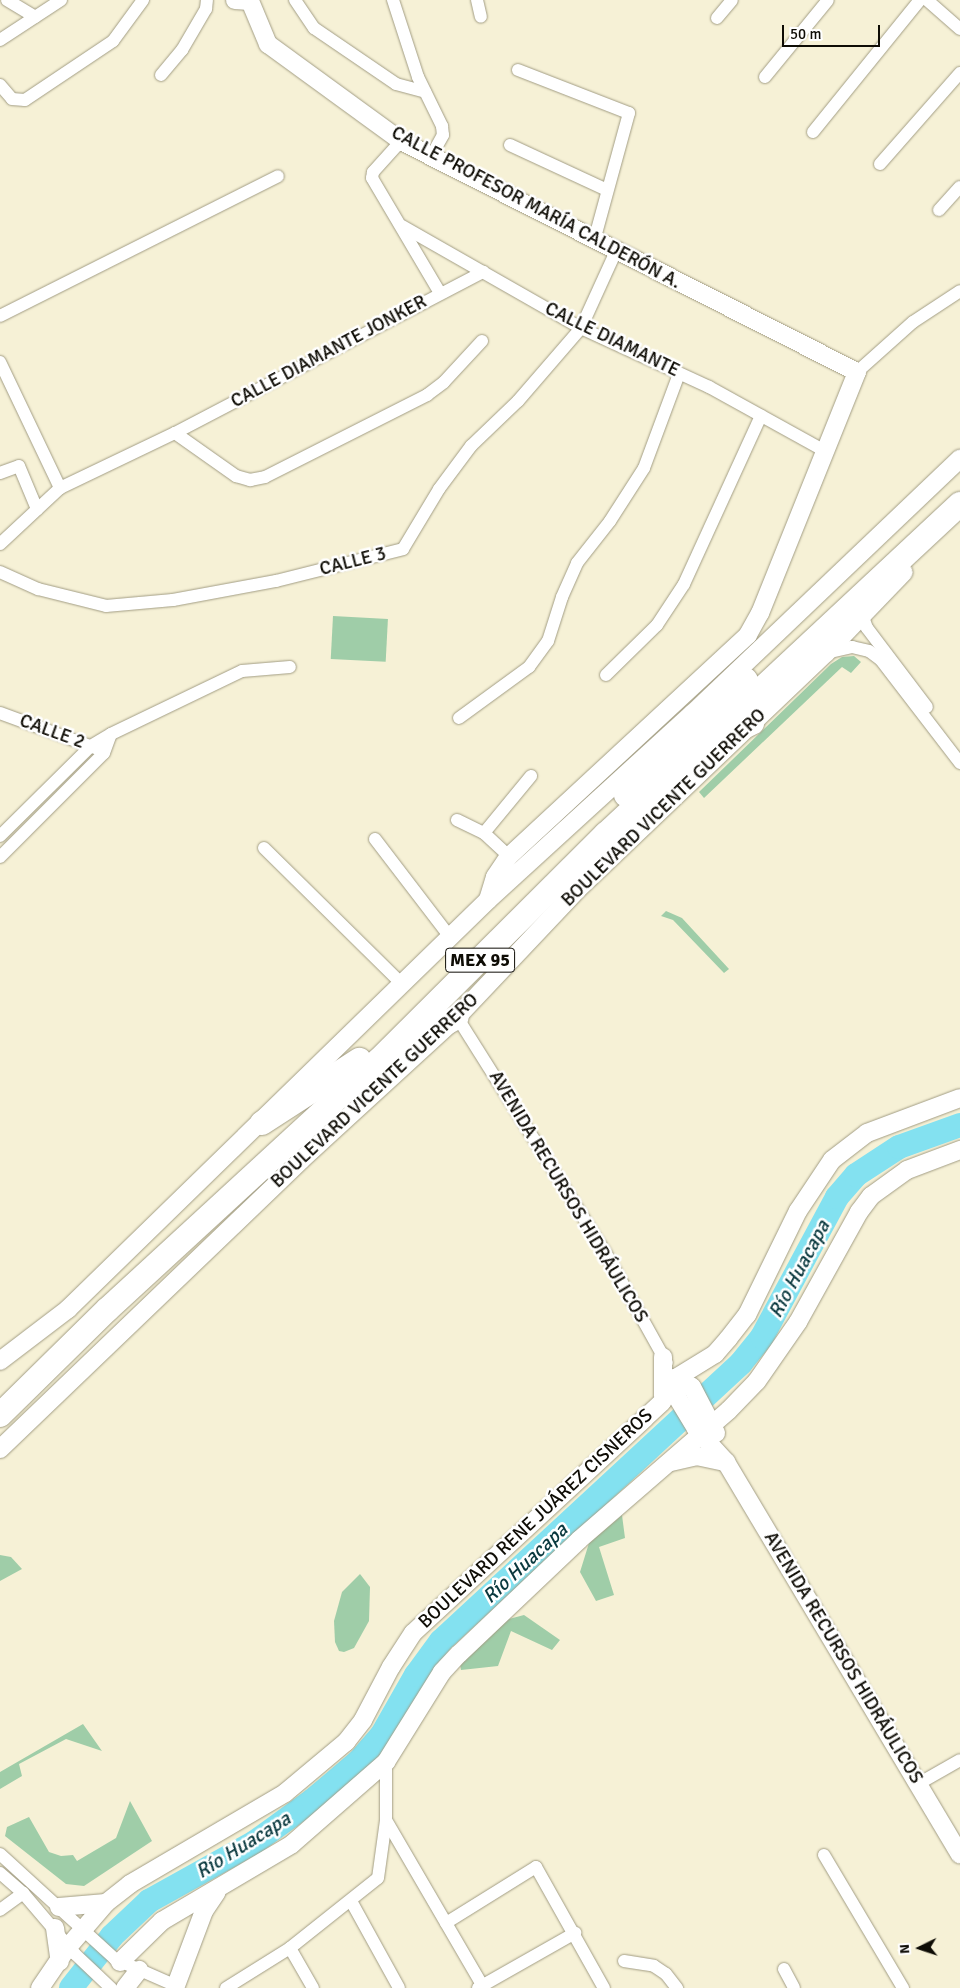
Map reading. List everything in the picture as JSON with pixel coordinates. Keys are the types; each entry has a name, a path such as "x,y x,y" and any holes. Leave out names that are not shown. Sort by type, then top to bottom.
{"highway":[{"name":"BOULEVARD VICENTE GUERRERO","path":"0,1395 87,1310 369,1060 601,818 960,485"},
{"name":"BOULEVARD VICENTE GUERRERO","path":"0,1415 108,1309 606,834 960,504"},
{"path":"701,747 752,723"},
{"path":"262,1123 369,1060 457,1017"}],"main road":[{"name":"CALLE PROFESOR MARÍA CALDERÓN A.","path":"247,0 268,44 401,141 594,237 857,372"},
{"path":"488,900 495,877 509,856 748,634 760,613 823,450 857,372"},
{"path":"0,1362 68,1309 262,1123 401,983 488,900 693,713 960,459"},
{"name":"BOULEVARD VICENTE GUERRERO","path":"0,1449 301,1160 457,1017 577,890 826,653 863,617 889,586 960,520"},
{"path":"684,1383 715,1354 747,1315 798,1210 832,1160 867,1133 960,1098"},
{"path":"117,1961 162,1921 219,1890 292,1844 386,1762 442,1672 458,1654 579,1540 668,1462 705,1425 729,1410 779,1352 859,1212 871,1196 907,1170 960,1150"},
{"path":"663,1357 669,1399"},
{"name":"AVENIDA RECURSOS HIDRÁULICOS","path":"705,1425 669,1399 684,1383 726,1462 960,1855"},
{"name":"BOULEVARD RENE JUÁREZ CISNEROS","path":"40,1988 85,1933 106,1903 130,1884 285,1793 346,1742 363,1720 391,1666 413,1633 669,1399"},
{"path":"668,1462 697,1456 726,1462 724,1432 729,1410"},
{"path":"175,1986 204,1910 219,1890"},
{"path":"58,1907 106,1903"},
{"path":"55,1928 68,1954"},
{"path":"125,1988 139,1970"}],"street":[{"path":"7,0 36,17"},
{"path":"0,40 61,0"},
{"path":"0,85 12,99 25,100 113,41 143,0"},
{"path":"161,75 182,50 206,9 207,0"},
{"path":"296,0 314,28 396,84 424,92"},
{"path":"393,0 424,92 442,126 443,135 432,155"},
{"path":"477,0 481,17 484,0"},
{"path":"717,18 732,0"},
{"path":"765,77 828,0"},
{"path":"813,132 920,0"},
{"path":"927,0 960,29"},
{"path":"518,70 629,113 594,237"},
{"path":"880,164 960,73"},
{"path":"401,141 372,172 372,178 440,293"},
{"path":"510,145 607,190"},
{"path":"0,316 278,176"},
{"path":"939,210 960,187"},
{"name":"CALLE DIAMANTE","path":"402,226 581,328 679,374 823,450"},
{"name":"CALLE 3","path":"0,572 38,590 106,606 173,600 276,581 403,549 439,489 472,446 518,401 581,328 617,249"},
{"name":"CALLE DIAMANTE JONKER","path":"0,544 60,488 175,434 483,272"},
{"path":"857,372 913,322 960,291"},
{"path":"175,434 236,476 250,480 265,477 427,395 444,382 482,341"},
{"path":"0,362 60,488"},
{"path":"460,718 529,666 548,641 562,597 577,563 610,521 644,468 679,374"},
{"path":"606,674 657,625 684,584 761,416"},
{"path":"0,473 19,466 37,509"},
{"path":"863,617 867,628 960,751"},
{"path":"826,653 852,648 869,651 881,660 960,763"},
{"path":"0,836 92,746 111,734 242,671 290,666"},
{"name":"CALLE 2","path":"0,714 92,746 104,753"},
{"path":"0,857 104,753 111,734"},
{"path":"484,833 531,776"},
{"path":"457,820 484,833 509,856"},
{"path":"375,839 450,937"},
{"path":"264,848 401,983"},
{"name":"AVENIDA RECURSOS HIDRÁULICOS","path":"457,1017 604,1250 663,1357 684,1383"},
{"path":"918,1784 960,1760"},
{"path":"226,1988 290,1948 378,1878 386,1820 386,1762"},
{"path":"386,1820 446,1923 480,1987 575,1933"},
{"path":"0,1854 117,1961 175,1986"},
{"path":"824,1856 903,1988"},
{"path":"446,1923 536,1867 575,1933 604,1988"},
{"path":"0,1873 23,1893 55,1928"},
{"path":"0,1910 23,1893"},
{"path":"351,1901 399,1988"},
{"path":"290,1948 313,1988"},
{"path":"68,1954 101,1976 111,1988"},
{"path":"624,1961 654,1966 666,1974 677,1988"},
{"path":"784,1969 794,1988"}],"green space":[{"path":"333,616 388,619 386,662 331,659"},
{"path":"854,656 861,662 851,673 842,667 704,798 699,792 831,664 842,657"},
{"path":"666,911 682,918 729,969 724,973 673,920 661,916"},
{"path":"622,1515 625,1538 599,1547 614,1595 596,1601 580,1572 589,1543"},
{"path":"0,1555 11,1557 22,1569 0,1581"},
{"path":"360,1574 370,1587 369,1621 354,1648 344,1652 339,1651 335,1642 334,1621 342,1592"},
{"path":"524,1615 560,1640 552,1650 511,1631 498,1666 461,1670 460,1664 502,1621"},
{"path":"83,1724 102,1751 66,1739 19,1764 22,1776 0,1789 0,1772"},
{"path":"130,1801 152,1841 84,1886 66,1884 5,1836 7,1827 29,1817 49,1852 61,1856 73,1855 77,1861 116,1838"}],"waterway":[{"name":"Río Huacapa","path":"71,1988 112,1936 149,1901 255,1842 313,1800 359,1761 383,1733 416,1675 441,1641 741,1363 762,1337 837,1197 856,1175 899,1147 960,1125"}]}
